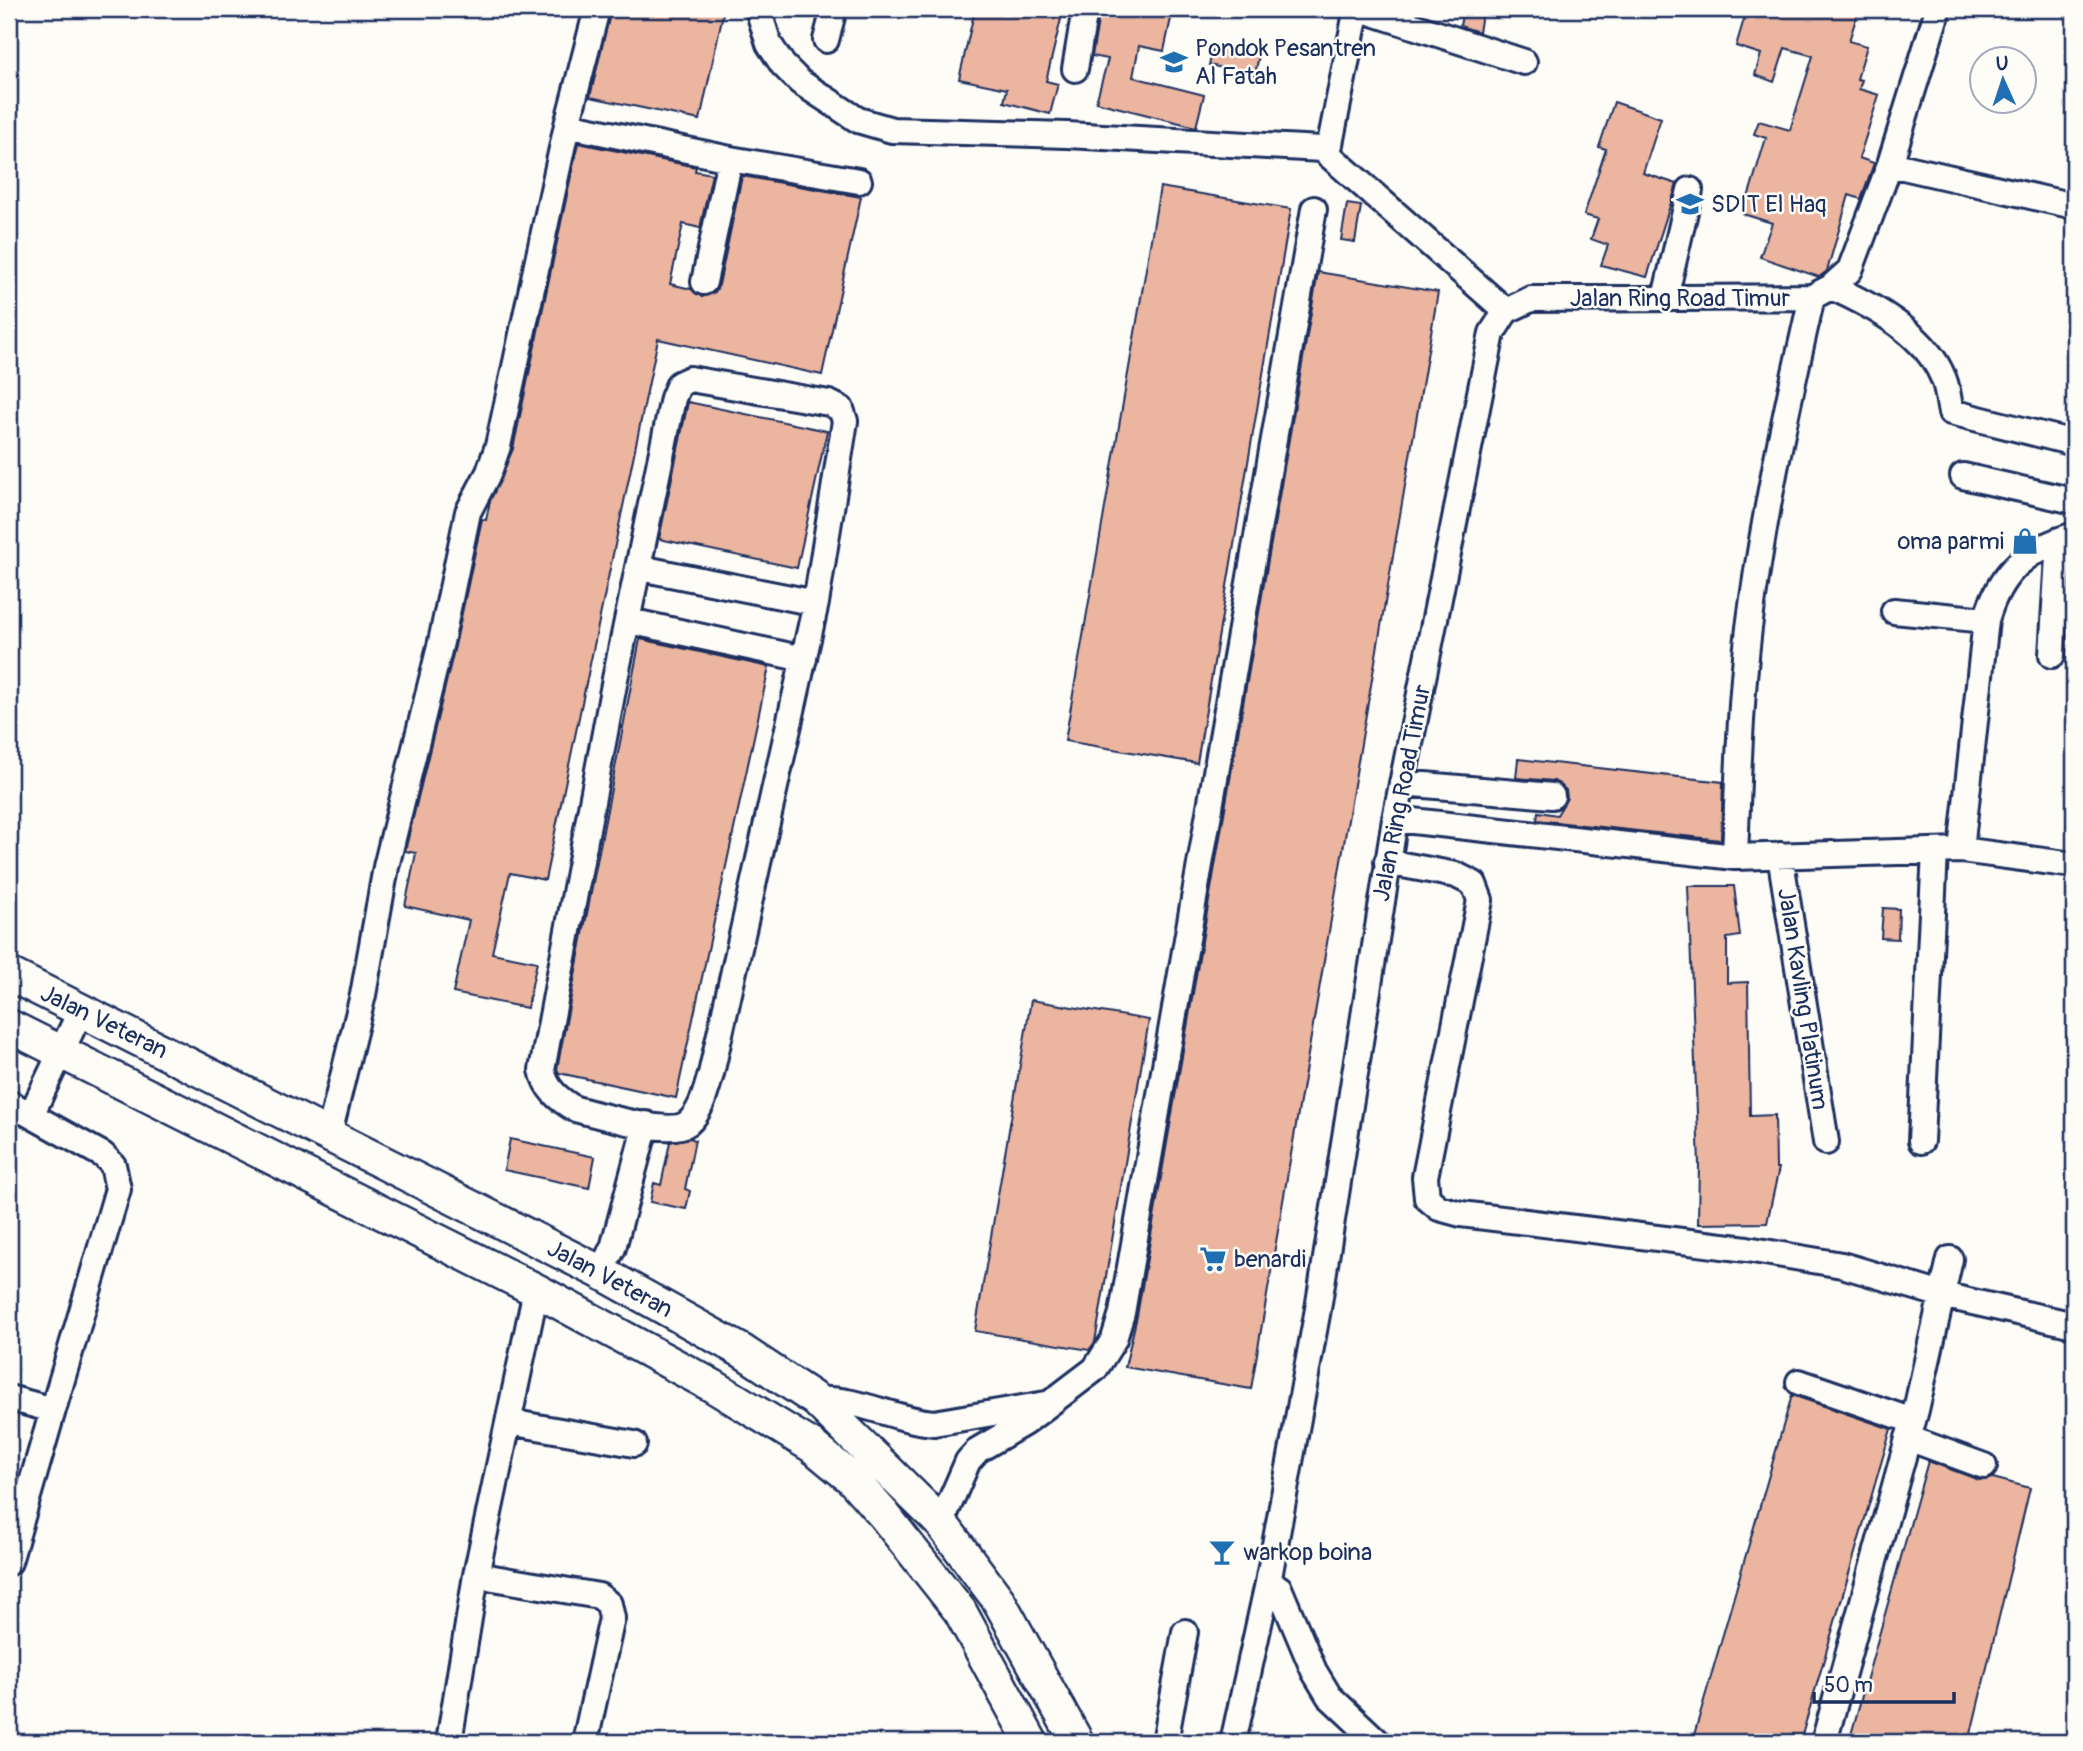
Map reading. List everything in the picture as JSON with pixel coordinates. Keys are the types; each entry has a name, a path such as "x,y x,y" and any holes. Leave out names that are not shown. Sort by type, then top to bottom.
{"main road":[{"name":"Jalan Veteran","path":"9,974 330,1129 607,1258 816,1400 941,1523 999,1601 1077,1742"},
{"name":"Jalan Veteran","path":"9,1026 536,1290 713,1386 812,1446 852,1479 960,1611 1031,1742"}],"street":[{"path":"330,1129 363,995 386,867 441,642 468,512 489,472 498,446 567,125 597,9"},
{"path":"758,9 769,44 783,65 800,82 858,120 892,130 1316,148 1328,153 1506,311"},
{"path":"826,40 834,9"},
{"path":"1075,69 1085,9"},
{"path":"1735,857 1741,720 1749,626 1766,525 1822,292 1850,270 1890,164 1938,9"},
{"path":"1328,153 1355,18 1363,10 1524,62"},
{"path":"567,125 730,159 859,181"},
{"path":"704,282 730,159"},
{"path":"1890,164 2074,205"},
{"path":"1665,298 1690,190"},
{"path":"941,1523 961,1472 978,1450 1050,1404 1095,1369 1106,1355 1122,1313 1314,209"},
{"path":"1822,292 1886,315 1917,342 1940,370 1951,412 1956,416 2074,443"},
{"name":"Jalan Ring Road Timur","path":"1233,1742 1268,1583 1318,1309 1387,862 1492,333 1506,311 1531,299 1665,298 1822,292"},
{"path":"690,379 828,403 841,409 845,421 816,603 702,1104 689,1122 681,1126 646,1125 575,1109 554,1094 545,1083 542,1070 610,706 673,398 679,384 690,379"},
{"path":"1963,476 2074,501"},
{"path":"1961,850 1986,620 1993,596 2009,573 2029,554 2067,537"},
{"path":"2052,654 2067,537"},
{"path":"640,568 816,603"},
{"path":"1894,611 1986,620"},
{"path":"629,621 804,659"},
{"path":"1402,783 1552,796"},
{"path":"1395,819 1735,857 1961,850 2074,865"},
{"path":"1921,1141 1935,851"},
{"name":"Jalan Kavling Platinum","path":"1780,855 1826,1142"},
{"path":"1387,862 1456,875 1474,884 1480,900 1425,1177 1427,1198 1438,1208 1461,1214 1747,1249 1815,1261 2074,1325"},
{"path":"32,1114 81,1010"},
{"path":"9,1103 103,1156 113,1165 118,1189 9,1562"},
{"path":"607,1258 646,1125"},
{"path":"1824,1742 1912,1423 1950,1259"},
{"path":"449,1742 476,1575 536,1290"},
{"path":"1799,1382 1912,1423 1984,1465"},
{"path":"9,1398 53,1410"},
{"path":"816,1400 849,1401 917,1422 948,1422 1050,1404"},
{"path":"509,1422 634,1444"},
{"path":"476,1575 598,1596 609,1604 611,1618 584,1742"},
{"path":"1268,1583 1279,1588 1314,1671 1329,1696 1378,1742"},
{"path":"1165,1742 1185,1632"}],"building":[{"path":"611,9 724,9 700,120 590,97"},
{"path":"975,9 1020,9 1061,19 1046,81 1058,84 1050,114 1004,102 1007,89 959,79"},
{"path":"1100,9 1173,9 1164,51 1139,46 1133,77 1204,95 1196,127 1096,102 1108,59 1092,56"},
{"path":"1463,9 1483,9 1479,32 1460,26"},
{"path":"1747,9 1859,9 1849,41 1867,46 1857,79 1862,80 1859,89 1879,95 1859,158 1874,163 1861,199 1849,195 1827,271 1819,277 1760,257 1772,223 1743,214 1766,138 1754,134 1759,121 1790,130 1813,56 1785,48 1774,82 1755,75 1761,54 1736,46"},
{"path":"1214,46 1259,55 1255,75 1209,65"},
{"path":"1614,102 1661,118 1643,173 1677,184 1647,277 1601,265 1608,245 1591,239 1598,219 1584,215 1606,149 1599,147"},
{"path":"578,143 696,167 695,171 712,174 700,228 683,224 670,284 691,289 702,297 715,292 719,285 742,176 861,197 822,375 658,339 545,880 510,873 492,953 537,962 527,1008 453,993 469,920 405,906 416,853 405,851 455,646 482,519 486,520 490,501 513,449"},
{"path":"1160,187 1291,209 1197,763 1065,741"},
{"path":"1347,204 1361,206 1355,242 1341,240"},
{"path":"1318,272 1438,292 1251,1389 1125,1367 1137,1316"},
{"path":"688,402 827,431 797,568 659,539"},
{"path":"640,639 769,667 676,1098 559,1073 557,1069"},
{"path":"1518,759 1723,782 1721,840 1537,820 1538,812 1557,815 1567,798 1566,790 1554,781 1516,778"},
{"path":"1688,886 1734,886 1740,936 1727,938 1727,983 1748,982 1750,1116 1775,1115 1776,1168 1779,1168 1767,1223 1698,1224 1699,1164"},
{"path":"1883,908 1899,909 1898,939 1881,938"},
{"path":"1031,1000 1149,1020 1095,1342 1089,1350 975,1331"},
{"path":"690,1138 695,1140 685,1189 690,1191 686,1209 650,1202 654,1183 661,1185 670,1142"},
{"path":"510,1139 595,1157 589,1188 504,1170"},
{"path":"1792,1395 1891,1429 1800,1742 1692,1742"},
{"path":"1928,1461 1979,1480 1993,1478 2030,1488 1969,1742 1849,1742"}],"place":[{"name":"Pondok Pesantren Al Fatah","path":"1174,62"},
{"name":"SDIT El Haq","path":"1690,204"},
{"name":"oma parmi","path":"2025,541"},
{"name":"benardi","path":"1213,1259"},
{"name":"warkop boina","path":"1222,1552"}]}
